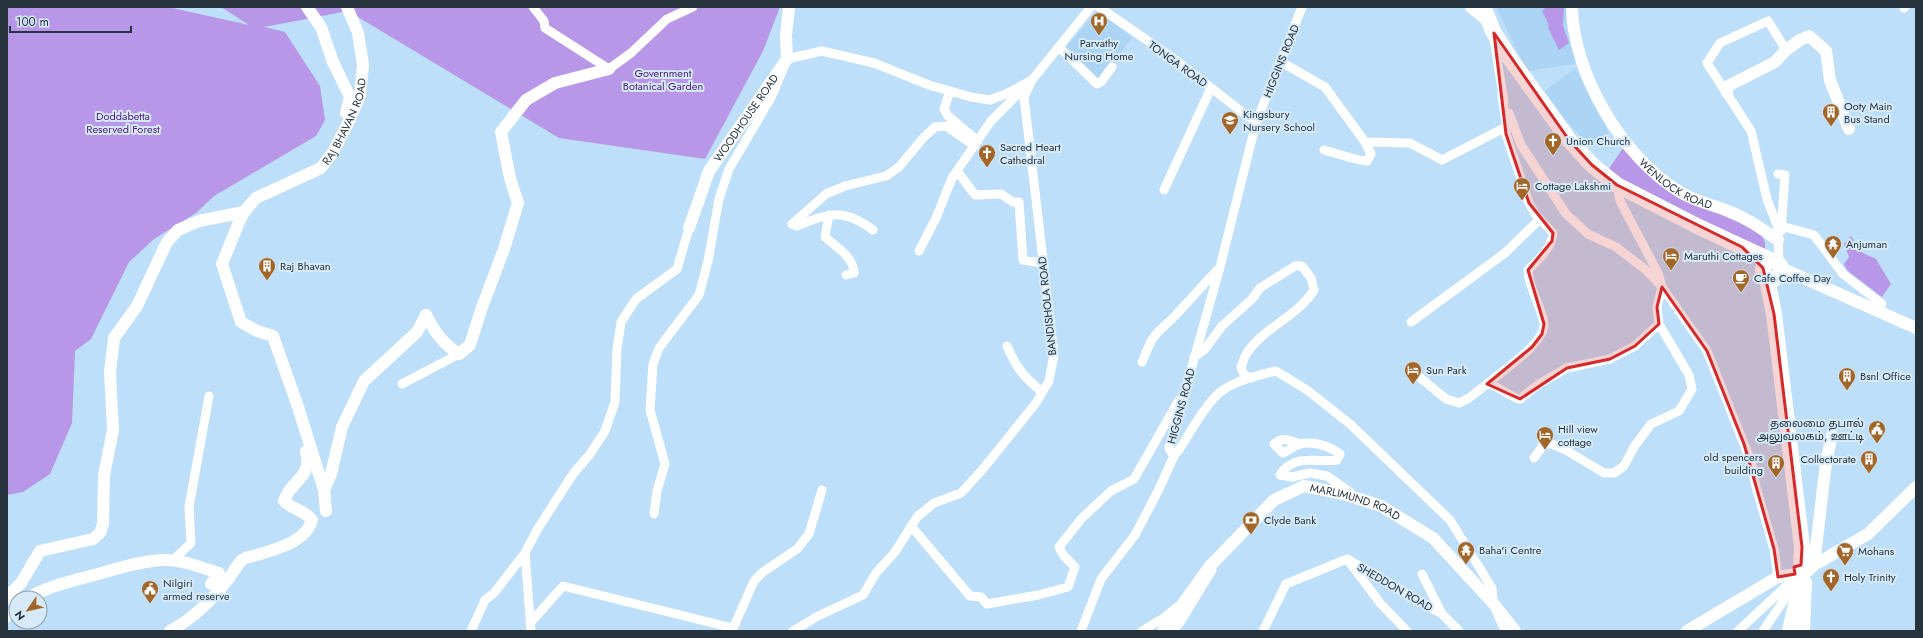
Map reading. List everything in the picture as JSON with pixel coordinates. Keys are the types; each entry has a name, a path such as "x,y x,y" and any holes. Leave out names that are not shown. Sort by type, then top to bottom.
{"highway":[{"path":"1488,20 1511,60 1569,140 1592,165 1617,185 1742,246 1774,269 1774,314 1802,547 1803,573 1790,631"}],"street":[{"path":"307,7 321,27 333,62 350,97 340,139"},
{"name":"RAJ BHAVAN ROAD","path":"326,511 324,490 298,407 273,336 257,331 241,322 222,264 244,212 256,198 321,168 340,139 350,119 360,95 363,66 358,33 347,7"},
{"path":"533,7 544,21 545,28 609,69"},
{"path":"402,384 459,354 470,345 518,203 510,178 501,132 526,100 555,83 609,69 631,53 667,19 693,7"},
{"path":"654,514 657,491 664,464 650,410 653,364 659,348 699,295 705,275 719,199 729,169 772,96 787,59 786,35 789,7"},
{"name":"BANDISHOLA ROAD","path":"793,631 818,616 863,595 876,573 895,552 918,517 934,503 961,493 983,469 1049,381 1054,354 1024,97 1032,80 1091,7"},
{"name":"TONGA ROAD","path":"1099,7 1177,61 1256,123"},
{"name":"HIGGINS ROAD","path":"1302,7 1282,62 1256,123 1220,267 1169,448 1171,452 1175,454 1205,410 1223,390 1252,378 1276,371 1307,390 1350,424 1450,520 1492,588 1493,603"},
{"path":"1412,371 1446,399 1459,403 1469,398 1532,347 1542,334 1544,324 1529,279 1528,270 1542,256 1552,240 1553,233 1535,214 1529,203 1506,134 1502,96 1488,20 1471,7"},
{"name":"WENLOCK ROAD","path":"1572,7 1572,25 1582,63 1591,87 1603,110 1634,151 1655,175 1681,193 1730,211 1750,221 1778,240"},
{"path":"1778,240 1778,228 1767,199 1751,131 1707,63 1720,43 1768,21 1786,50"},
{"path":"1727,93 1728,86 1775,62 1786,50 1800,40 1809,36 1826,51 1830,80 1849,129"},
{"path":"1059,47 1097,84 1101,82 1112,67"},
{"path":"787,59 822,51 874,63 929,85 971,97 990,100 1008,93 1032,80"},
{"name":"WOODHOUSE ROAD","path":"689,228 709,171 787,59"},
{"path":"1282,62 1324,87 1365,142 1371,154 1370,158 1365,162 1324,150"},
{"path":"919,251 936,218 952,178 977,144 991,121 1032,80"},
{"path":"1164,190 1211,88"},
{"path":"950,91 944,109 948,116 977,144"},
{"path":"1502,96 1521,145 1566,214 1588,234 1616,247 1646,270 1662,287 1707,351 1751,461 1756,487 1774,550 1778,577"},
{"path":"873,230 855,218 834,214 797,226 792,224 826,194 845,186 886,176 898,168 922,138 935,127 946,126 977,144"},
{"path":"1365,142 1410,144 1442,160 1506,127"},
{"path":"957,171 975,195 1001,194 1013,202 1020,202 1023,260 1043,263"},
{"path":"1778,174 1785,175 1781,226 1774,269 1916,328"},
{"path":"1534,458 1544,444 1552,444 1564,449 1604,473 1614,473 1624,466 1634,447 1651,424 1679,411 1692,389 1689,375 1659,324 1657,307 1662,287 1658,273 1620,201 1617,185"},
{"path":"14,590 21,583 40,551 92,539 100,533 103,524 104,475 113,430 110,372 114,338 137,306 167,242 178,230 199,221 244,212"},
{"path":"829,215 826,237 847,256 854,266 854,273 846,276"},
{"path":"1411,322 1505,253 1540,219"},
{"path":"1781,226 1814,235 1843,274 1882,304"},
{"path":"471,631 485,600 494,593 525,553 537,530 573,474 590,454 605,431 615,402 617,349 621,322 636,299 676,269 689,228"},
{"path":"1194,357 1205,349 1222,326 1252,299 1260,288 1295,266 1302,266 1311,278 1314,290 1306,302 1246,353 1241,367 1244,375 1252,378"},
{"path":"1142,362 1151,341 1157,333 1174,317 1220,267"},
{"path":"324,490 332,474 342,427 364,380 417,332 426,315 436,333 446,346 459,354"},
{"path":"1487,384 1492,384 1512,398 1520,399 1539,384 1567,368 1610,359 1635,346 1659,324"},
{"path":"1007,346 1015,364 1023,376 1042,392"},
{"path":"912,526 970,596 982,597 987,604 1038,595 1068,587 1075,567 1064,556 1060,547 1082,518 1111,490 1134,479 1184,393"},
{"path":"172,561 190,543 189,507 209,396"},
{"path":"170,631 189,620 204,606 243,560 278,548 300,538 310,528 312,520 308,514 288,505 284,501 286,495 303,476 309,462 298,421 298,407"},
{"path":"1804,631 1803,573 1832,435"},
{"path":"1300,444 1331,447 1340,454 1337,460 1311,459 1294,463 1285,467 1280,475 1292,477 1310,473 1327,476 1342,488 1366,502"},
{"path":"1081,631 1101,579 1135,535 1175,454"},
{"name":"MARLIMUND ROAD","path":"1163,631 1210,566 1274,500 1304,486 1344,494 1381,506 1433,538 1493,603 1515,631"},
{"path":"1738,631 1803,573 1868,534 1916,487"},
{"path":"531,627 563,586 732,630 754,581 763,572 797,549 808,534 822,490"},
{"path":"525,553 531,627"},
{"path":"1347,559 1380,604 1407,631"},
{"name":"SHEDDON ROAD","path":"1263,631 1286,584 1347,559 1442,614 1459,631"},
{"path":"43,590 122,567 164,560 219,573 211,584"},
{"path":"1173,631 1204,585 1217,560"},
{"path":"1687,631 1778,577 1803,573"},
{"path":"1764,631 1803,573"},
{"path":"1422,574 1442,614"},
{"path":"1142,631 1165,617 1190,595"},
{"path":"1493,603 1505,631"}],"highlighted area":[{"path":"1494,33 1569,140 1592,165 1617,185 1742,247 1763,268 1774,314 1802,547 1801,565 1794,567 1795,574 1778,577 1774,549 1744,444 1707,351 1662,287 1657,307 1659,324 1635,346 1610,359 1567,368 1520,399 1487,384 1532,347 1542,334 1544,324 1528,270 1552,241 1553,233 1529,203 1506,134"}],"shaded area":[{"path":"1496,7 1569,7 1566,27 1582,63 1527,71"},
{"path":"1097,11 1132,37 1101,81 1066,47"},
{"path":"1575,68 1609,132 1589,145 1564,118 1545,91"}],"green space":[{"name":"Doddabetta Reserved Forest","path":"7,7 168,7 249,25 221,7 780,7 763,51 705,159 559,138 348,11 264,27 285,32 320,86 325,120 316,136 214,196 196,213 154,239 129,262 91,339 75,351 72,423 50,474 23,492 7,495"},
{"path":"1546,7 1564,7 1563,26 1569,43 1559,50 1542,11"},
{"path":"1623,148 1647,172 1760,232 1765,242 1765,249 1675,208 1606,173"},
{"path":"1851,236 1861,252 1876,259 1891,284 1882,297 1848,271 1844,264 1849,257 1844,244"}],"place":[{"name":"Parvathy Nursing Home","path":"1099,36"},
{"name":"Ooty Main Bus Stand","path":"1831,127"},
{"name":"Kingsbury Nursery School","path":"1230,135"},
{"name":"Union Church","path":"1553,156"},
{"name":"Sacred Heart Cathedral","path":"987,168"},
{"name":"Cottage Lakshmi","path":"1522,201"},
{"name":"Anjuman","path":"1833,259"},
{"name":"Maruthi Cottages","path":"1671,271"},
{"name":"Raj Bhavan","path":"267,281"},
{"name":"Cafe Coffee Day","path":"1741,293"},
{"name":"Sun Park","path":"1413,385"},
{"name":"Bsnl Office","path":"1847,391"},
{"name":"தலைமை தபால் அலுவலகம், ஊட்டி","path":"1877,444"},
{"name":"Hill view cottage","path":"1545,450"},
{"name":"Collectorate","path":"1869,474"},
{"name":"old spencers building","path":"1776,478"},
{"name":"Clyde Bank","path":"1251,535"},
{"name":"Baha'i Centre","path":"1466,565"},
{"name":"Mohans","path":"1845,566"},
{"name":"Holy Trinity","path":"1831,592"},
{"name":"Nilgiri armed reserve","path":"150,604"}],"park label":[{"name":"Government Botanical Garden","path":"663,79"}]}
